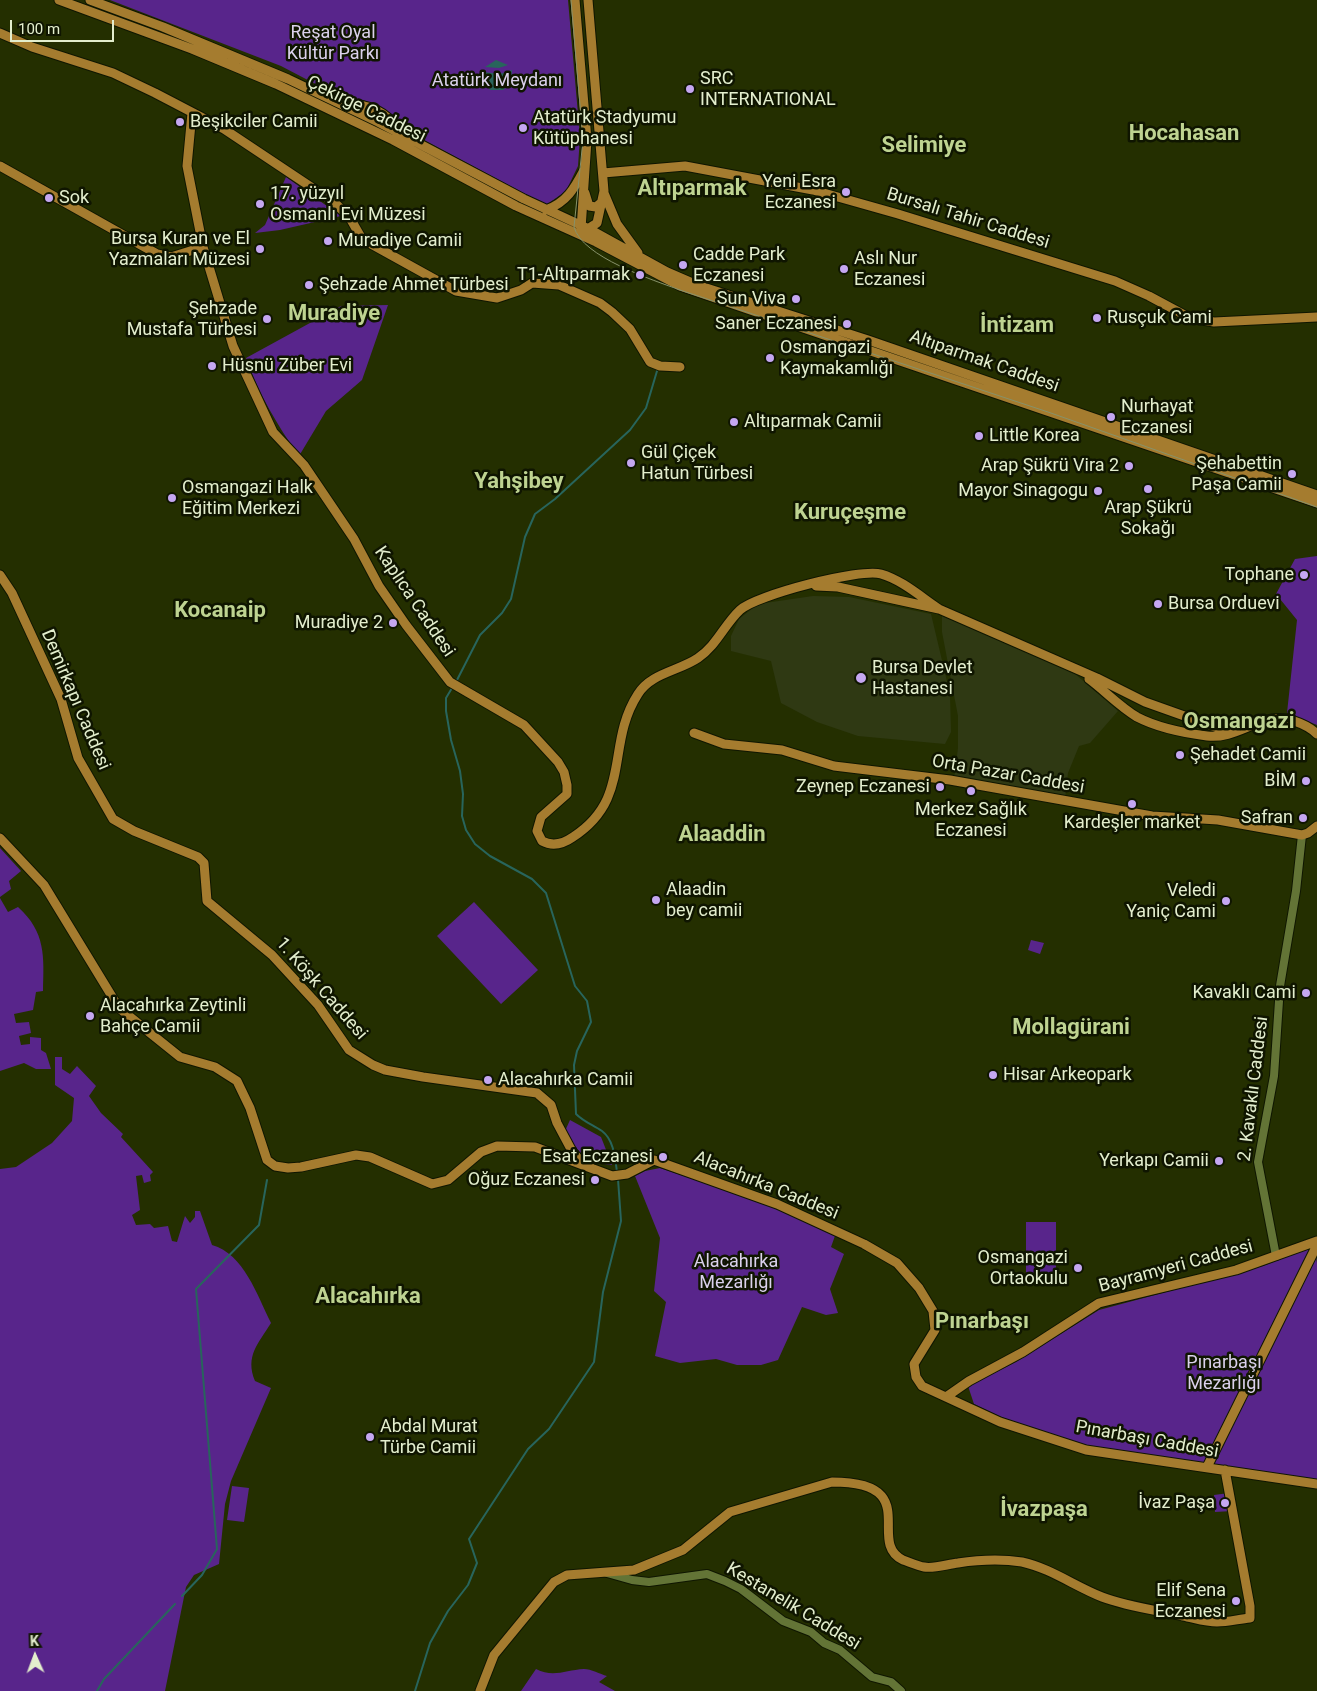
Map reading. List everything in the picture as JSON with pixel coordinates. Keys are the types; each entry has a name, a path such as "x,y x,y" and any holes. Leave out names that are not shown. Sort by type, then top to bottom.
{"main road":[{"name":"Çekirge Caddesi","path":"59,0 192,49 276,84 393,140 516,206 596,242"},
{"name":"Çekirge Caddesi","path":"90,0 231,54 336,102 584,228"},
{"path":"574,0 587,140 584,228 596,242"},
{"path":"569,231 597,223 604,191 588,0"},
{"path":"0,33 32,46 113,73 224,129 335,203 350,218 362,239 456,291 497,298 521,290 532,283 558,285 600,303 612,312 630,329 650,362 660,366 680,366"},
{"name":"Kaplıca Caddesi","path":"192,113 187,166 203,246 233,346 273,432 304,465 354,540 379,586 413,635 443,673 458,688 524,725 558,762 564,772 567,785 566,794 541,817 537,831 542,841 554,845 569,840 583,831 597,818 607,804 613,787 621,737 626,720 636,696 645,684 698,659 716,644 740,609 755,600 771,594 808,586"},
{"path":"546,210 559,205 567,198 587,165"},
{"path":"0,166 157,254 171,257 203,246"},
{"name":"Bursalı Tahir Caddesi","path":"603,173 685,166 813,190 898,214 1115,282 1149,296 1190,318 1214,322 1317,317"},
{"path":"585,181 587,204 596,207 602,202"},
{"path":"604,191 617,224 640,255"},
{"name":"Altıparmak Caddesi","path":"584,228 640,255 667,272 698,285 868,340 1317,495"},
{"name":"Altıparmak Caddesi","path":"596,242 689,290 1317,502"},
{"path":"808,586 868,572 880,574 910,589 939,609 1145,702 1218,728 1241,729"},
{"name":"Demirkapı Caddesi","path":"0,575 12,593 61,699 78,758 113,818 134,831 198,857 204,863 207,901"},
{"path":"808,586 838,587 939,609"},
{"path":"1075,669 1136,716 1181,732 1215,737 1262,720 1282,717 1312,729 1317,734"},
{"name":"Orta Pazar Caddesi","path":"694,733 724,744 782,750 834,766 950,780 1152,816 1218,820 1302,835"},
{"path":"1302,835 1308,834 1317,826"},
{"path":"0,838 44,885 119,1008 180,1057 215,1067 237,1081 250,1108 267,1160 275,1166 294,1168 356,1155 370,1157 432,1184 440,1184 448,1180 481,1152 497,1146 516,1145 535,1147 588,1168"},
{"name":"1. Köşk Caddesi","path":"207,901 272,955 318,1005 349,1050 385,1070 537,1093 552,1105 557,1123 573,1153 588,1168"},
{"name":"Alacahırka Caddesi","path":"588,1168 612,1176 627,1174 654,1160 778,1204 846,1236 897,1263 919,1288 933,1311 935,1330 914,1364 916,1377 922,1386"},
{"name":"Bayramyeri Caddesi","path":"946,1397 969,1380 1023,1352 1099,1303 1236,1270 1317,1241"},
{"path":"1207,1467 1317,1245"},
{"name":"Pınarbaşı Caddesi","path":"922,1386 1000,1422 1086,1450 1317,1484"},
{"path":"480,1691 494,1654 554,1582 567,1575 634,1570 683,1550 722,1518 742,1507 792,1496 832,1482 848,1482 864,1486 886,1499 889,1508 889,1541 893,1552 901,1559 925,1567 979,1561 1022,1562 1036,1566 1102,1597 1131,1606 1209,1622 1250,1618 1250,1606 1225,1470"}],"street":[{"name":"2. Kavaklı Caddesi","path":"1276,1256 1258,1162 1274,1076 1280,986 1296,891 1302,835"},
{"name":"Kestanelik Caddesi","path":"602,1572 648,1582 707,1574 725,1581 740,1589 783,1621 811,1632 824,1643 840,1650 872,1677 891,1682 901,1691"}],"shaded area":[{"name":"Bursa Devlet Hastanesi","path":"813,596 849,597 931,614 950,694 951,732 945,744 858,736 817,722 781,703 771,661 731,651 731,636 739,619 758,604"},
{"path":"942,615 1074,673 1118,711 1090,743 1079,746 1068,773 1065,799 954,779 958,748 958,716 942,632"}],"green space":[{"name":"Atatürk Meydanı","path":"110,0 568,0 580,137 578,166 566,191 546,205 398,126 390,114 377,105 363,100 346,100 281,66"},
{"path":"286,177 341,216 280,230 255,233 265,225"},
{"path":"388,305 362,380 326,411 299,456 269,409 246,358 341,306"},
{"path":"1317,556 1317,725 1287,713 1297,620 1276,594 1295,559"},
{"path":"0,848 21,871 9,881 11,889 0,897"},
{"path":"0,898 8,912 18,907 27,916 34,926 41,946 43,956 43,991 36,992 33,1010 14,1014 16,1023 29,1022 31,1033 19,1036 21,1045 30,1044 30,1037 41,1038 41,1050 46,1053 51,1069 36,1069 24,1063 0,1071"},
{"path":"474,902 538,970 501,1004 437,936"},
{"path":"1031,940 1044,943 1040,954 1028,950"},
{"path":"55,1057 62,1057 62,1069 70,1074 77,1066 96,1086 89,1096 101,1113 123,1134 121,1137 153,1172 150,1175 151,1181 144,1183 142,1175 136,1176 140,1210 132,1215 136,1225 150,1224 154,1228 168,1226 172,1241 177,1242 185,1216 190,1223 195,1217 195,1211 200,1211 212,1245 233,1257 241,1266 255,1288 271,1323 254,1350 251,1364 255,1381 271,1388 231,1481 225,1504 219,1564 194,1575 186,1587 165,1691 0,1691 0,1169 16,1167 52,1143 72,1121 74,1098 55,1085"},
{"path":"570,1120 601,1137 612,1165 595,1162 579,1151 565,1131"},
{"name":"Alacahırka Mezarlığı","path":"660,1168 744,1196 836,1233 831,1247 844,1254 830,1289 838,1313 826,1315 802,1307 778,1360 761,1365 737,1365 716,1359 680,1363 655,1356 666,1302 654,1291 660,1238 635,1176 645,1171"},
{"path":"1026,1222 1056,1222 1056,1277 1026,1277"},
{"name":"Pınarbaşı Mezarlığı","path":"1314,1246 1317,1263 1317,1480 1088,1447 1001,1417 974,1404 968,1386 1016,1362 1099,1310 1263,1266"},
{"path":"232,1486 249,1488 244,1522 227,1520"},
{"path":"1229,1493 1232,1511 1215,1512 1214,1495"},
{"path":"536,1669 548,1673 590,1670 607,1676 599,1682 615,1691 521,1691"}],"water":[{"path":"496,60 508,65 499,68 485,67"},
{"path":"512,70 511,83 503,90 490,90 483,80 483,72 500,74"}],"waterway":[{"path":"456,682 480,635 502,613 511,599 525,537 535,514 555,499 630,430 646,408 657,371"},
{"path":"452,688 446,698 446,711 451,740 460,771 463,794 462,816 466,830 475,844 490,856 532,879 546,893 575,986 587,1001 591,1022 577,1051 574,1065 576,1114 602,1131 609,1139 617,1172"},
{"path":"415,1691 430,1643 448,1611 468,1585 477,1563 469,1539 528,1449 549,1429 594,1362 603,1292 621,1221 618,1179"},
{"path":"182,1596 202,1575 217,1549 196,1289 259,1225 267,1180"},
{"path":"97,1691 104,1679 175,1604"}],"tram line":[{"path":"571,0 583,140 574,227 580,238 590,248 637,274 680,290 1048,412 1317,507"}],"place":[{"name":"SRC INTERNATIONAL","path":"690,89"},
{"name":"Beşikciler Camii","path":"180,122"},
{"name":"Atatürk Stadyumu Kütüphanesi","path":"523,128"},
{"name":"Yeni Esra Eczanesi","path":"846,192"},
{"name":"Sok","path":"49,198"},
{"name":"17. yüzyıl Osmanlı Evi Müzesi","path":"260,204"},
{"name":"Muradiye Camii","path":"328,241"},
{"name":"Bursa Kuran ve El Yazmaları Müzesi","path":"260,249"},
{"name":"Cadde Park Eczanesi","path":"683,265"},
{"name":"Aslı Nur Eczanesi","path":"844,269"},
{"name":"T1-Altıparmak","path":"640,275"},
{"name":"Şehzade Ahmet Türbesi","path":"309,285"},
{"name":"Sun Viva","path":"796,299"},
{"name":"Rusçuk Cami","path":"1097,318"},
{"name":"Şehzade Mustafa Türbesi","path":"267,319"},
{"name":"Saner Eczanesi","path":"847,324"},
{"name":"Osmangazi Kaymakamlığı","path":"770,358"},
{"name":"Hüsnü Züber Evi","path":"212,366"},
{"name":"Nurhayat Eczanesi","path":"1111,417"},
{"name":"Altıparmak Camii","path":"734,422"},
{"name":"Little Korea","path":"979,436"},
{"name":"Gül Çiçek Hatun Türbesi","path":"631,463"},
{"name":"Arap Şükrü Vira 2","path":"1129,466"},
{"name":"Şehabettin Paşa Camii","path":"1292,474"},
{"name":"Arap Şükrü Sokağı","path":"1148,489"},
{"name":"Mayor Sinagogu","path":"1098,491"},
{"name":"Osmangazi Halk Eğitim Merkezi","path":"172,498"},
{"name":"Tophane","path":"1304,575"},
{"name":"Bursa Orduevi","path":"1158,604"},
{"name":"Muradiye 2","path":"393,623"},
{"name":"Bursa Devlet Hastanesi","path":"861,678"},
{"name":"Şehadet Camii","path":"1180,755"},
{"name":"BİM","path":"1306,781"},
{"name":"Zeynep Eczanesi","path":"940,787"},
{"name":"Merkez Sağlık Eczanesi","path":"971,791"},
{"name":"Kardeşler market","path":"1132,804"},
{"name":"Safran","path":"1303,818"},
{"name":"Alaadin bey camii","path":"656,900"},
{"name":"Veledi Yaniç Cami","path":"1226,901"},
{"name":"Kavaklı Cami","path":"1306,993"},
{"name":"Alacahırka Zeytinli Bahçe Camii","path":"90,1016"},
{"name":"Hisar Arkeopark","path":"993,1075"},
{"name":"Alacahırka Camii","path":"488,1080"},
{"name":"Esat Eczanesi","path":"663,1157"},
{"name":"Yerkapı Camii","path":"1219,1161"},
{"name":"Oğuz Eczanesi","path":"595,1180"},
{"name":"Osmangazi Ortaokulu","path":"1078,1268"},
{"name":"Abdal Murat Türbe Camii","path":"370,1437"},
{"name":"İvaz Paşa","path":"1225,1503"},
{"name":"Elif Sena Eczanesi","path":"1236,1601"}],"district":[{"name":"Hocahasan","path":"1184,134"},
{"name":"Selimiye","path":"924,146"},
{"name":"Altıparmak","path":"692,189"},
{"name":"Muradiye","path":"334,314"},
{"name":"İntizam","path":"1017,326"},
{"name":"Yahşibey","path":"519,482"},
{"name":"Kuruçeşme","path":"850,513"},
{"name":"Kocanaip","path":"220,611"},
{"name":"Osmangazi","path":"1239,722"},
{"name":"Alaaddin","path":"722,835"},
{"name":"Mollagürani","path":"1071,1028"},
{"name":"Alacahırka","path":"368,1297"},
{"name":"Pınarbaşı","path":"982,1322"},
{"name":"İvazpaşa","path":"1044,1510"}],"park label":[{"name":"Reşat Oyal Kültür Parkı","path":"333,43"}]}
